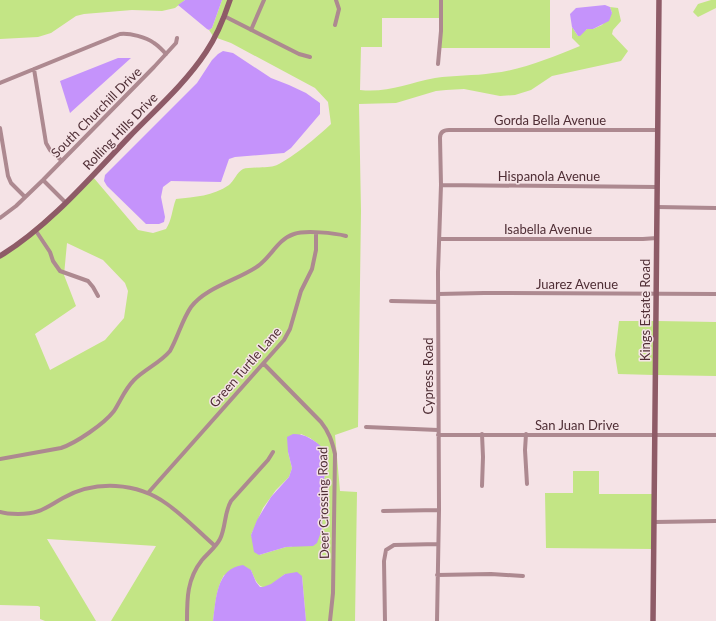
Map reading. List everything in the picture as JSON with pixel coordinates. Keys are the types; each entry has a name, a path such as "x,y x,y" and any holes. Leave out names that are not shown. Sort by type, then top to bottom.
{"street":[{"name":"Rolling Hills Drive","path":"0,256 36,231 194,69 213,41 230,0"},
{"path":"251,30 264,0"},
{"path":"335,25 339,9 338,2 336,0"},
{"path":"438,64 441,31 441,0"},
{"name":"Kings Estate Road","path":"653,621 656,435 659,0"},
{"path":"224,16 299,54 310,57"},
{"path":"0,83 120,34 149,40 157,45 166,54"},
{"name":"South Churchill Drive","path":"0,218 16,206 62,161 176,44 177,38"},
{"path":"34,69 46,143 50,150 62,161"},
{"path":"0,128 8,176 11,183 25,197"},
{"name":"Gorda Bella Avenue","path":"442,132 449,130 658,130"},
{"name":"Cypress Road","path":"437,621 438,294 441,185 440,138 442,132"},
{"path":"43,180 65,202"},
{"name":"Hispanola Avenue","path":"441,185 657,187"},
{"path":"657,207 716,208"},
{"path":"36,231 50,252 56,266 60,271 88,281 94,287 98,296"},
{"name":"Green Turtle Lane","path":"148,493 284,340 290,329 301,291 312,269 315,258 316,233"},
{"path":"0,459 61,448 71,445 78,440 109,416 132,381 166,356 174,344 191,308 199,299 258,266 285,239 294,234 337,233 346,236"},
{"name":"Isabella Avenue","path":"439,239 642,240 657,238"},
{"name":"Juarez Avenue","path":"438,294 716,294"},
{"path":"391,302 438,302"},
{"name":"Deer Crossing Road","path":"264,364 321,422 333,442 335,454 333,593 330,621"},
{"name":"San Juan Drive","path":"366,428 482,434 716,435"},
{"path":"482,434 482,486"},
{"path":"526,434 525,450 527,484"},
{"path":"187,621 188,590 191,578 197,567 215,546 222,534 227,508 231,501 268,460 273,452"},
{"path":"0,512 6,514 36,513 73,493 96,486 121,486 148,493 167,504 215,546"},
{"path":"383,511 438,510"},
{"path":"655,522 716,521"},
{"path":"385,621 384,561 386,550 394,545 438,544"},
{"path":"438,575 491,574 523,576"}],"green space":[{"path":"0,0 185,0 175,8 162,11 132,10 84,14 76,16 51,33 38,37 0,39"},
{"path":"222,0 228,0 213,36 209,30 212,28"},
{"path":"232,0 550,0 550,48 441,48 441,18 382,18 382,47 361,47 360,90 370,91 389,89 449,76 486,74 515,69 537,62 580,46 572,38 572,27 578,36 587,29 593,29 602,25 612,13 610,7 618,8 621,21 613,30 612,34 628,51 621,61 552,76 531,90 515,95 500,96 464,89 446,90 436,91 396,103 359,104 361,211 358,427 335,435 340,491 357,492 355,621 306,621 302,576 285,574 269,586 262,587 258,584 251,570 224,575 221,580 215,603 213,621 111,621 156,546 47,539 96,621 45,621 40,619 40,607 38,606 0,605 0,258 93,177 138,230 153,233 166,229 170,222 176,199 190,198 217,192 229,185 243,169 271,167 279,164 303,148 331,124 328,102 315,88 231,43 217,38","holes":["67,243 103,260 125,283 128,291 124,318 105,340 50,370 35,334 76,306 64,275","301,434 317,443 326,471 323,483 322,529 291,547 286,547 259,555 251,535 263,508 276,490 289,477 292,468 288,452"]},
{"path":"716,0 716,8 698,17 693,12 698,4"},
{"path":"619,321 654,321 654,375 618,374 615,355"},
{"path":"658,321 716,322 716,376 658,375"},
{"path":"573,471 599,471 599,494 653,494 653,549 546,548 545,493 573,493"}],"shaded area":[{"path":"185,0 222,0 212,28 209,30 207,29 178,5"},
{"path":"605,5 610,7 612,13 609,21 593,29 587,29 580,36 578,36 572,27 570,14 576,8"},
{"path":"223,51 233,53 271,78 306,93 320,103 320,114 291,148 284,153 235,157 229,159 221,182 171,181 163,187 161,197 165,217 164,222 159,224 146,224 107,186 104,181 105,175 197,83 212,60"},
{"path":"118,58 131,58 70,113 60,81"},
{"path":"293,434 310,438 324,449 326,471 323,483 322,529 317,543 313,546 286,547 259,555 254,552 251,535 257,520 271,497 289,477 292,468 288,452 287,437"},
{"path":"243,565 251,570 260,587 271,584 285,574 297,572 302,576 306,621 213,621 217,595 222,578 234,567"}]}
